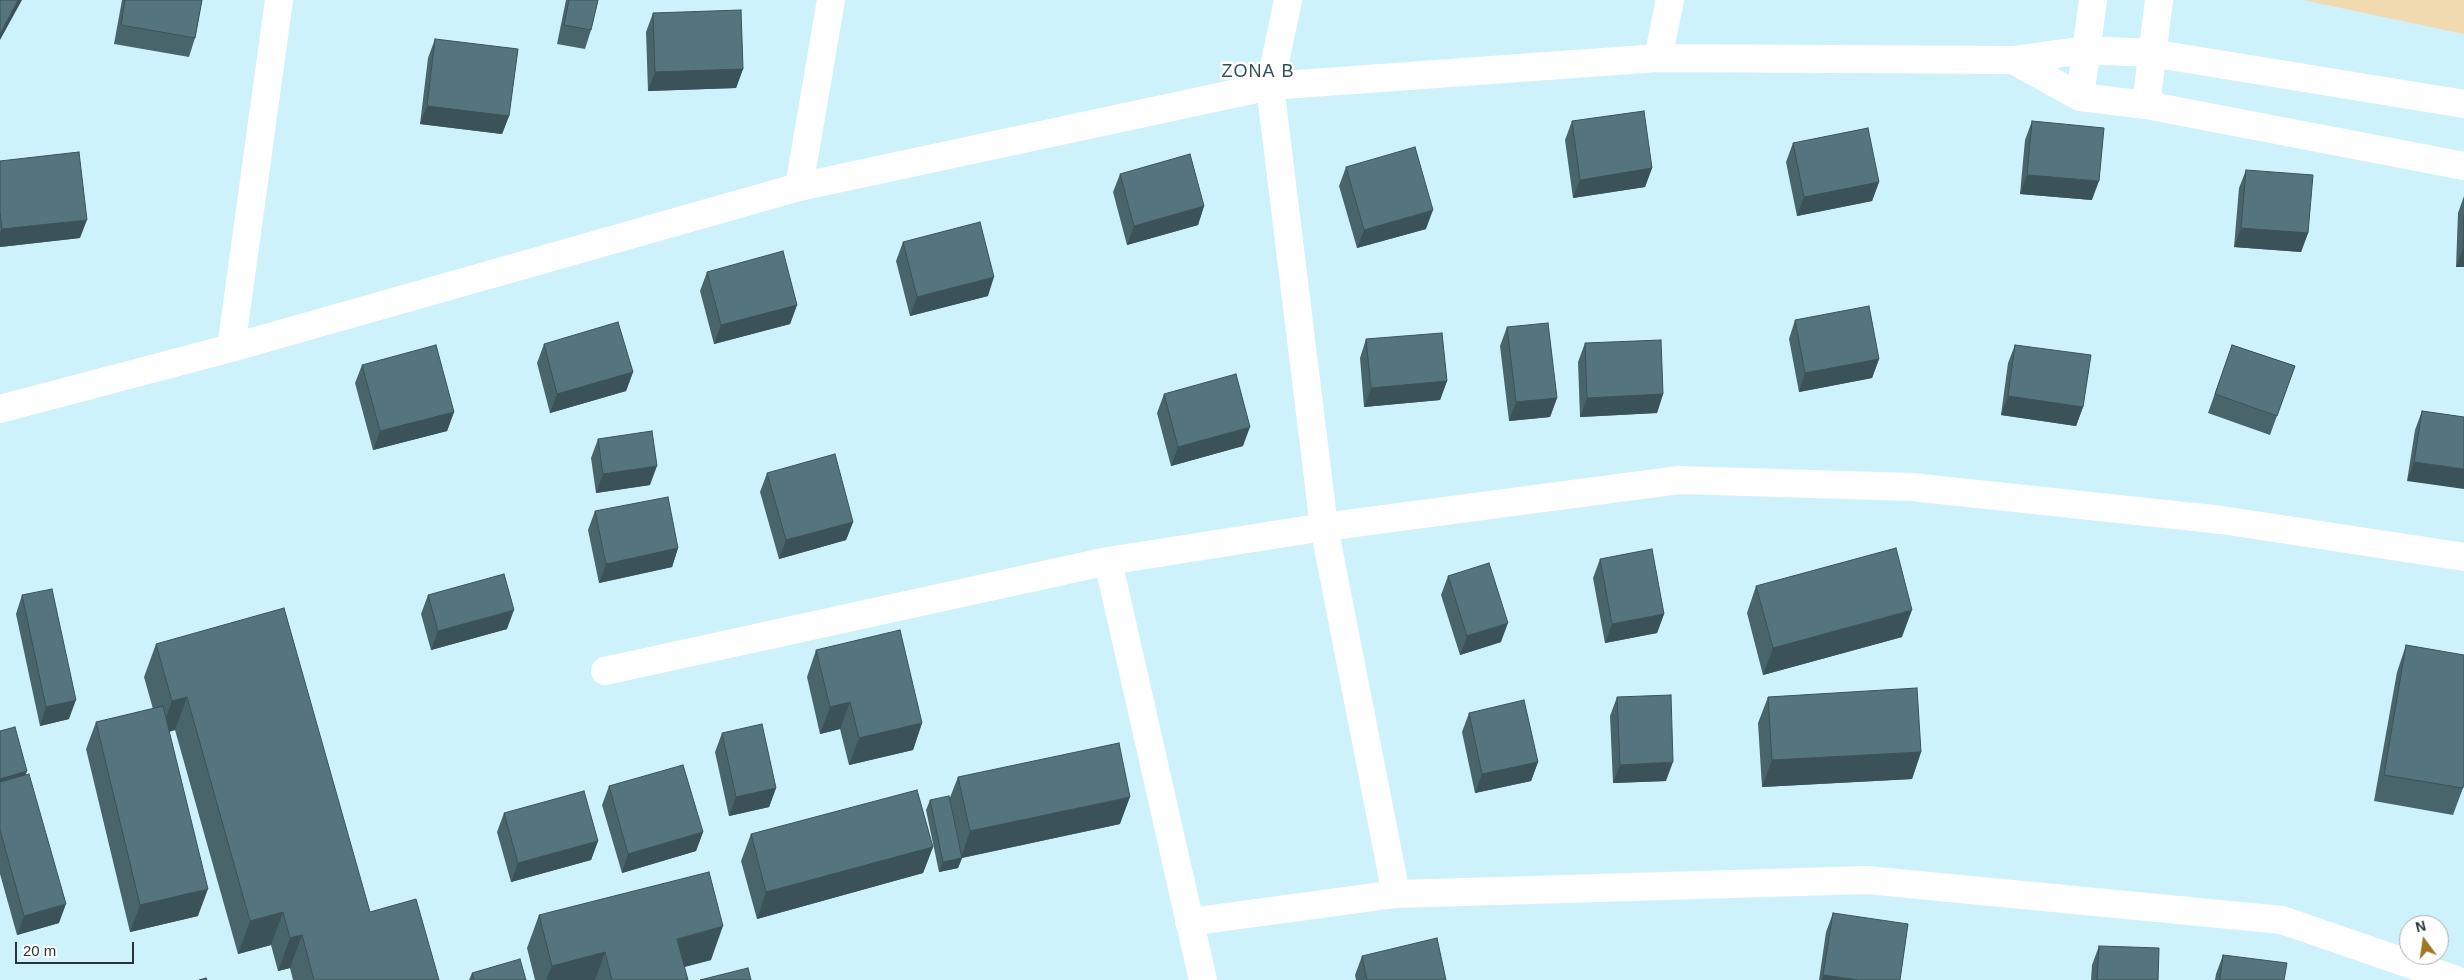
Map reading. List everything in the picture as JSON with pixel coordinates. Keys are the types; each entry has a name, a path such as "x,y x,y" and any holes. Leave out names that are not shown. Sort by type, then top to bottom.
{"street":[{"path":"231,348 279,0"},
{"path":"798,187 831,0"},
{"path":"1288,0 1270,86 1324,527 1396,894"},
{"path":"1658,58 1670,0"},
{"path":"2080,97 2093,0"},
{"path":"2146,105 2159,0"},
{"path":"0,409 231,348 798,187 1270,86 1658,58 2013,60 2085,50 2151,53 2464,104"},
{"path":"2013,60 2080,97 2146,105 2464,166"},
{"path":"605,671 1108,561 1324,527 1689,480 1912,487 2222,520 2464,557"},
{"path":"1108,561 1203,980"},
{"path":"1189,922 1396,894 1868,880 2282,920 2456,980"}],"shaded area":[{"path":"2303,0 2464,0 2464,34"}],"building":[{"path":"0,0 18,0 0,34"},
{"path":"125,0 202,0 195,38 121,25"},
{"path":"569,0 598,0 591,30 564,25"},
{"path":"741,10 743,69 655,72 653,13"},
{"path":"435,39 518,49 509,116 427,106"},
{"path":"1644,111 1652,168 1580,180 1572,121"},
{"path":"2032,121 2104,128 2099,181 2027,175"},
{"path":"1868,128 1879,182 1804,197 1793,143"},
{"path":"1415,147 1433,210 1364,230 1346,167"},
{"path":"79,152 87,220 2,229 0,161"},
{"path":"1190,154 1204,206 1134,226 1120,174"},
{"path":"2246,170 2313,175 2308,233 2241,228"},
{"path":"2464,216 2464,248 2463,248"},
{"path":"980,222 994,277 917,297 903,242"},
{"path":"783,251 797,305 721,325 707,272"},
{"path":"1869,306 1879,359 1805,373 1795,320"},
{"path":"618,322 633,372 557,394 544,344"},
{"path":"1548,323 1557,398 1516,402 1507,327"},
{"path":"1442,333 1447,381 1371,388 1366,339"},
{"path":"1661,340 1663,394 1587,398 1585,343"},
{"path":"436,345 454,412 380,431 362,365"},
{"path":"2015,345 2091,355 2083,407 2008,396"},
{"path":"2232,345 2295,366 2277,416 2215,394"},
{"path":"1236,374 1250,427 1178,447 1164,394"},
{"path":"2422,411 2464,417 2464,469 2414,462"},
{"path":"652,431 657,466 603,474 598,439"},
{"path":"835,454 853,522 786,540 767,473"},
{"path":"668,497 678,548 606,564 595,511"},
{"path":"1896,548 1912,610 1773,648 1756,586"},
{"path":"1652,549 1664,614 1612,624 1600,559"},
{"path":"1489,563 1508,623 1467,636 1448,576"},
{"path":"504,574 514,610 438,631 428,595"},
{"path":"52,589 76,700 46,707 22,595"},
{"path":"284,608 370,912 416,899 439,980 314,980 302,935 290,938 283,912 250,921 187,697 172,701 156,644"},
{"path":"900,630 922,723 859,738 850,702 830,707 816,650"},
{"path":"2406,645 2464,655 2463,788 2384,775"},
{"path":"1917,688 1921,752 1772,760 1768,697"},
{"path":"1671,695 1673,762 1620,765 1617,697"},
{"path":"1524,700 1538,762 1482,774 1469,713"},
{"path":"163,706 208,889 140,905 96,722"},
{"path":"762,724 776,788 736,797 722,733"},
{"path":"15,727 27,771 0,779 0,731"},
{"path":"1119,743 1130,797 970,831 958,777"},
{"path":"683,765 703,832 628,854 609,786"},
{"path":"29,774 66,904 24,916 0,830 0,782"},
{"path":"917,790 933,847 766,892 751,834"},
{"path":"584,791 598,841 518,863 504,813"},
{"path":"949,796 962,858 943,862 930,800"},
{"path":"709,872 723,926 677,939 688,980 612,980 605,952 552,966 539,915"},
{"path":"1833,913 1908,924 1900,980 1858,980 1823,975"},
{"path":"1437,938 1446,980 1367,980 1362,956"},
{"path":"2099,946 2159,948 2158,980 2097,980"},
{"path":"2223,955 2287,963 2284,980 2220,980"},
{"path":"520,959 526,980 474,980 472,973"},
{"path":"748,968 751,980 700,980"}],"district":[{"name":"ZONA B","path":"1258,72"}]}
